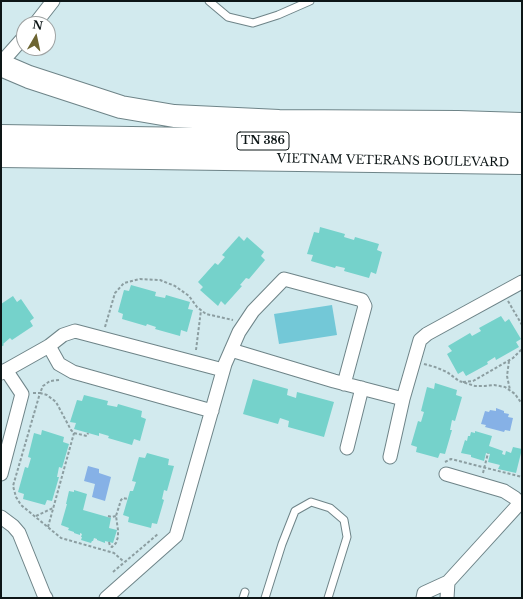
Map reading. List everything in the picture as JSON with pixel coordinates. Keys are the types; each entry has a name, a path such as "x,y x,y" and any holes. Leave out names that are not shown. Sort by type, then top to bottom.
{"highway":[{"path":"1,64 29,77 121,107 174,116 279,121 522,124"},
{"name":"VIETNAM VETERANS BOULEVARD","path":"2,143 522,144"},
{"name":"VIETNAM VETERANS BOULEVARD","path":"2,143 389,161 522,163"},
{"path":"389,161 522,175"}],"street":[{"path":"41,16 53,1"},
{"path":"1,64 16,46"},
{"path":"106,598 176,536 223,370 231,350 239,332 252,311 284,279 362,300 365,306 344,384"},
{"path":"390,456 403,399 420,340 427,334 522,282"},
{"path":"1,474 22,394 4,371 49,346 63,335 75,331 223,370"},
{"path":"49,346 58,364 73,372 212,411"},
{"path":"231,350 344,384 403,399"},
{"path":"347,448 362,388"},
{"path":"423,598 424,593 448,582 521,502 504,491 480,484 445,468"},
{"path":"1,517 13,526 19,533 46,598"},
{"path":"447,598 448,582"}],"lane":[{"path":"209,1 228,17 253,24 310,1"},
{"path":"265,598 282,544 295,511 311,502 330,508 344,520 347,537 328,598"}],"path":[{"path":"101,338 115,294 124,283 140,279 160,280 175,286 189,296 206,314 246,322"},
{"path":"503,292 522,324"},
{"path":"193,362 201,310"},
{"path":"462,382 473,381 509,360 522,349"},
{"path":"509,360 507,376 511,391"},
{"path":"414,361 435,367 447,372 459,381 475,386 494,385 505,387 515,394 522,404"},
{"path":"59,380 50,381 43,386 40,393 14,486 16,497 21,504 62,538 114,553 124,562"},
{"path":"22,394 40,393 47,395 56,402 74,433 87,436 88,433"},
{"path":"48,527 74,433"},
{"path":"480,484 488,453"},
{"path":"445,468 451,459 522,477"},
{"path":"110,552 118,537 116,516 121,500 123,498 128,499"},
{"path":"36,516 53,507"},
{"path":"108,516 116,516"},
{"path":"112,572 158,534"},
{"path":"109,542 110,546 112,547"}],"shaded area":[{"path":"332,305 337,335 279,344 274,314"},
{"path":"496,408 509,414 508,417 513,418 510,431 505,430 504,432 485,427 486,425 481,424 485,411 496,411"},
{"path":"88,466 99,469 99,473 111,477 105,501 92,497 95,484 84,481"}],"building":[{"path":"320,227 345,234 344,237 354,240 355,237 379,244 377,250 382,252 376,274 371,272 369,278 344,271 345,268 336,266 335,268 311,261 313,255 307,254 314,232 319,233"},
{"path":"239,236 244,241 247,237 264,252 261,256 265,260 249,279 246,278 240,285 242,286 225,305 221,301 218,306 200,290 203,287 198,282 215,263 218,265 225,257 222,255"},
{"path":"131,285 156,292 155,296 165,298 166,295 190,302 188,309 193,310 187,332 181,330 180,336 155,329 156,327 147,324 146,326 122,319 123,314 118,312 124,290 129,291"},
{"path":"13,296 17,302 21,299 34,318 30,321 33,326 12,340 10,338 1,347 1,304"},
{"path":"501,316 505,322 509,319 521,339 516,342 519,347 496,360 495,357 487,362 488,364 466,376 463,371 458,374 447,354 452,351 448,346 470,333 472,336 481,331 479,328"},
{"path":"253,379 288,389 287,395 296,398 297,392 334,402 324,437 288,427 289,421 280,418 278,424 243,414"},
{"path":"435,383 457,390 456,395 462,397 455,421 452,420 450,430 452,430 445,454 440,453 438,458 416,452 417,447 411,445 418,421 421,422 424,412 421,411 427,387 434,389"},
{"path":"84,395 108,401 107,405 117,407 118,404 142,411 141,417 146,419 140,441 134,439 132,445 108,438 109,436 99,433 99,436 74,429 76,423 70,422 77,400 82,401"},
{"path":"42,430 64,437 63,442 69,444 62,468 59,467 57,477 59,477 52,501 47,500 45,505 23,499 24,494 18,492 25,467 28,468 31,458 28,457 34,433 41,435"},
{"path":"475,431 492,436 489,446 503,451 502,454 505,455 506,451 511,453 513,447 522,449 516,473 498,469 500,465 488,462 490,454 486,453 484,461 471,457 471,455 461,453 465,440 467,441 471,432 475,433"},
{"path":"147,453 169,459 168,465 174,466 167,491 164,490 162,499 164,500 157,524 152,523 151,528 128,522 129,517 123,515 130,491 133,491 136,482 132,481 139,457 145,458"},
{"path":"74,490 87,494 83,510 111,518 109,528 117,530 113,543 105,541 105,543 94,538 91,543 81,540 82,534 80,533 80,535 74,533 68,530 69,528 61,525 69,491 74,492"}]}
